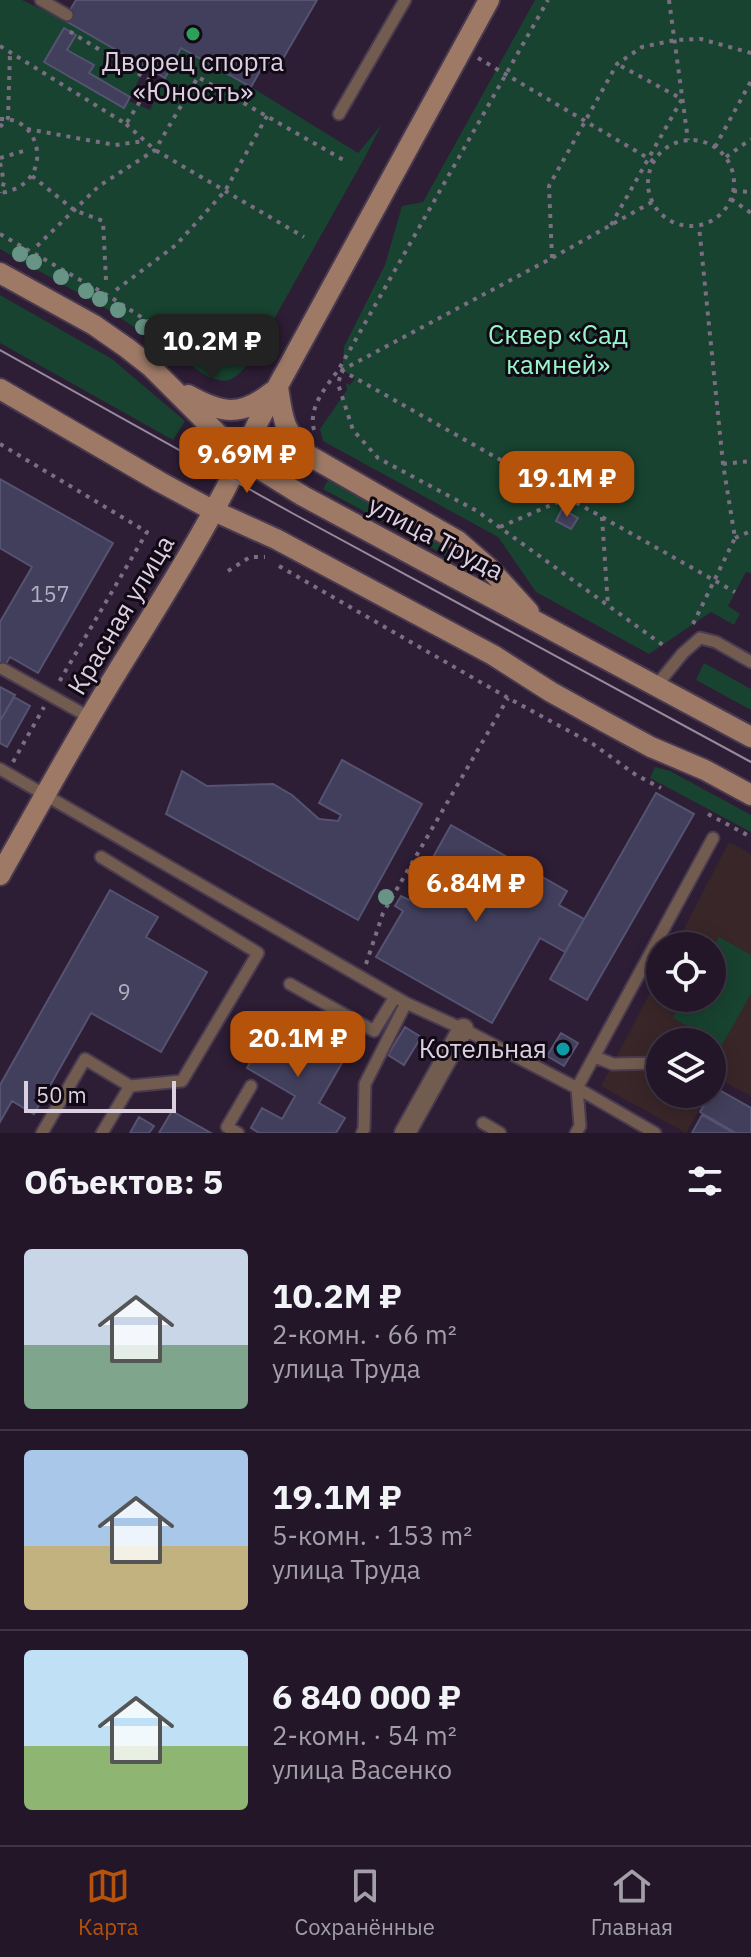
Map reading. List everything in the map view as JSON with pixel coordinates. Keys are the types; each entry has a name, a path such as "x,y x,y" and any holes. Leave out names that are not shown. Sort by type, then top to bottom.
{"main road":[{"name":"Красная улица","path":"0,875 89,717 214,511 257,424 489,0"},
{"name":"улица Труда","path":"0,273 94,325 127,348 150,366 242,458 303,496 751,737"},
{"path":"150,366 191,397 224,410 249,408 278,387 284,426 308,455 458,541 489,568 540,623"},
{"path":"0,389 160,482 289,546 493,655 551,692 651,747 705,770 751,795"}],"street":[{"path":"405,1133 463,1029"}],"lane":[{"path":"41,0 63,20"},
{"path":"339,114 405,0"},
{"path":"656,686 700,638 716,642 751,662"},
{"path":"3,669 89,717"},
{"path":"3,771 400,1000 577,1088 655,1133"},
{"path":"576,1133 580,1126 577,1088 713,838"},
{"path":"42,1133 85,1059 130,1086 182,1081 258,953 101,857"},
{"path":"290,984 374,1031 400,1000"},
{"path":"365,1132 365,1084 400,1000"},
{"path":"595,1057 613,1064 646,1063"},
{"path":"102,1133 130,1086"},
{"path":"238,1133 227,1127 251,1086"},
{"path":"483,1123 500,1133"}],"path":[{"path":"328,385 340,369 548,0"},
{"path":"669,0 688,140"},
{"path":"63,20 152,82 126,124"},
{"path":"552,258 549,186 617,64 642,47 675,40 701,39 751,53"},
{"path":"0,46 126,124 155,150 304,237"},
{"path":"463,48 651,160"},
{"path":"0,127 8,118 10,52"},
{"path":"617,64 682,99"},
{"path":"37,246 99,186 155,150 198,77 347,162"},
{"path":"715,147 751,81"},
{"path":"610,226 651,160 682,99"},
{"path":"116,290 176,245 225,191 267,116"},
{"path":"0,119 8,118 27,129 115,145 145,141"},
{"path":"0,194 24,185 37,164 34,139 27,129"},
{"path":"726,157 751,139"},
{"path":"688,140 702,141 715,147 726,157 732,170 733,191 724,211 713,221 699,226 671,222 652,202 648,188 651,160 674,143 688,140"},
{"path":"0,194 4,182 0,160 27,150"},
{"path":"32,176 74,210 103,221 105,284"},
{"path":"733,191 751,192"},
{"path":"731,199 751,213"},
{"path":"340,369 652,202"},
{"path":"683,653 682,647 735,538 723,464 699,226"},
{"path":"0,234 112,298 207,360 217,363 225,360 237,344"},
{"path":"340,369 735,592"},
{"path":"340,369 338,384 353,430 378,458 477,511 667,648"},
{"path":"0,444 147,532 51,696 3,771"},
{"path":"723,464 751,461"},
{"path":"500,527 567,498"},
{"path":"602,517 608,606"},
{"path":"735,538 751,531"},
{"path":"228,571 250,557 264,557"},
{"path":"278,565 593,744 636,775 661,788"},
{"path":"362,978 383,913 508,698"},
{"path":"708,814 751,837"}],"shaded area":[{"path":"729,842 751,854 751,1096 726,1083 726,1028 646,1028 646,1108 700,1108 686,1133 601,1086 646,1001 646,1012 726,1012 726,932 682,932"}],"green space":[{"path":"0,0 22,0 145,66 129,101 150,110 181,48 358,153 382,124 250,362 232,379 222,381 208,377 110,311 0,249"},
{"name":"Сквер «Сад камней»","path":"535,0 751,0 751,573 746,572 728,606 740,614 734,625 711,612 649,654 536,592 498,537 323,441 320,429 347,390 346,383 350,385 355,378 342,370 344,347 385,265 402,206 423,202"},
{"path":"0,295 112,359 185,421 173,440 0,343"},
{"path":"328,480 427,533 440,542 454,560 323,489"},
{"path":"704,663 751,689 751,710 696,680"},
{"path":"655,767 670,771 751,815 751,832 650,778"},
{"path":"726,941 751,955 751,994 726,1038 726,1028 691,1028 673,1018 676,1012 726,1012"}],"building":[{"name":"Дворец спорта «Юность»","path":"76,0 317,0 277,69 265,62 251,87 181,48 165,78 64,20"},
{"path":"64,28 76,35 67,50 94,65 89,73 130,97 124,108 44,62"},
{"path":"0,479 113,543 38,673 10,657 0,674 0,622 32,567 0,548"},
{"path":"562,509 578,518 571,529 556,521"},
{"path":"0,687 15,695 0,721"},
{"path":"14,697 30,706 7,747 0,743 0,721"},
{"path":"342,760 422,804 358,920 166,814 182,771 207,786 273,784 292,795 319,819 338,821 341,815 319,803"},
{"path":"656,793 694,814 587,1000 550,979"},
{"path":"451,825 567,891 559,905 584,919 565,952 540,938 492,1023 376,957 403,911 395,906 401,896 409,900"},
{"path":"110,890 158,917 146,937 207,972 161,1052 91,1013 34,1114 12,1101 0,1122 0,1085"},
{"path":"278,1014 347,1054 319,1103 345,1118 336,1133 259,1133 251,1128 262,1108 282,1119 295,1096 247,1068"},
{"path":"405,1027 421,1037 404,1065 388,1055"},
{"name":"Котельная","path":"561,1033 578,1043 564,1066 547,1056"},
{"path":"726,1094 751,1108 751,1133 736,1133 700,1112 702,1108 726,1108"},
{"path":"172,1111 211,1133 159,1133"},
{"path":"702,1115 734,1133 692,1133"},
{"path":"139,1117 154,1126 149,1133 130,1133"}],"tram line":[{"path":"0,350 292,513 751,762"}],"place":[{"name":"Дворец спорта «Юность»","path":"193,34"},
{"name":"Котельная","path":"563,1049"}]}
